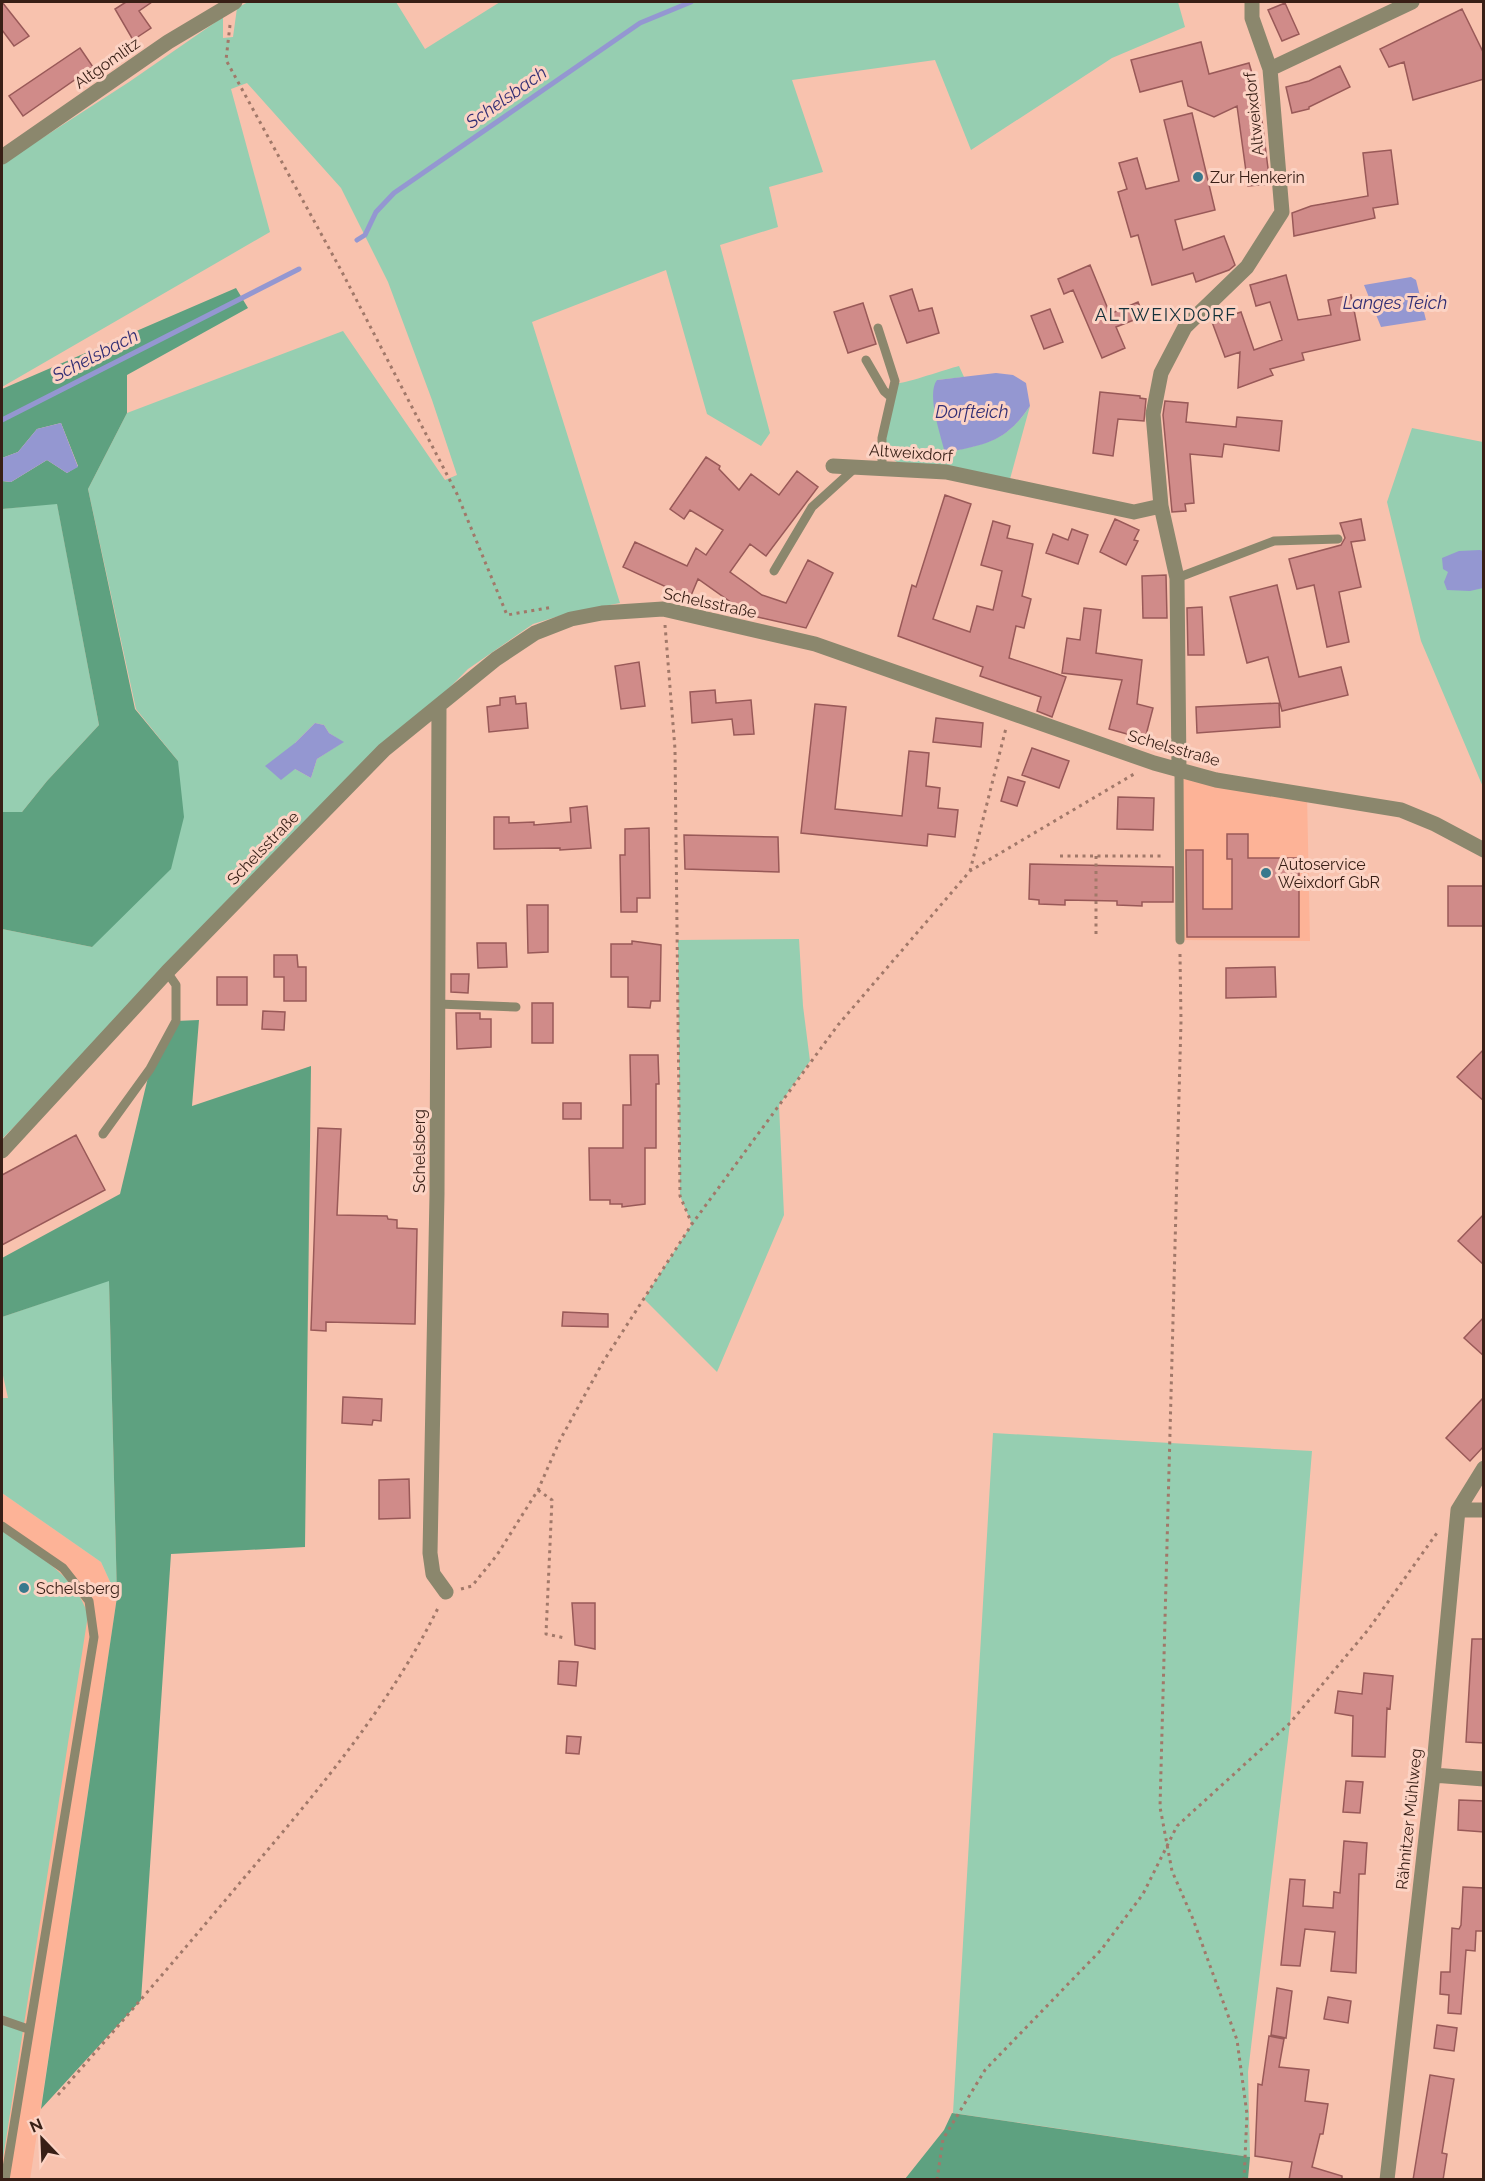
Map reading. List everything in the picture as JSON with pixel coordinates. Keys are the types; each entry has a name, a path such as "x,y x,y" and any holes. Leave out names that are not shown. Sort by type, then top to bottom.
{"street":[{"name":"Altgomlitz","path":"2,157 168,42 234,2"},
{"name":"Altweixdorf","path":"1179,770 1177,578 1161,506 1153,414 1161,373 1185,327 1247,267 1282,212 1269,69 1252,18 1252,2"},
{"path":"1269,69 1412,2"},
{"name":"Altweixdorf","path":"833,466 946,471 1134,512 1161,506"},
{"name":"Schelsstraße","path":"2,1151 167,972 384,750 467,681 535,633 571,618 602,613 663,609 815,645 1154,763 1216,780 1401,810 1436,824 1484,850"},
{"name":"Schelsberg","path":"439,706 438,1004 430,1553 434,1574 446,1592"},
{"name":"Rähnitzer Mühlweg","path":"1388,2180 1433,1775 1458,1510 1484,1468"},
{"path":"1458,1510 1484,1510"},
{"path":"1433,1775 1484,1779"}],"lane":[{"path":"878,328 895,381 882,438 882,468"},
{"path":"866,360 884,391 891,397"},
{"path":"774,571 812,507 855,468"},
{"path":"1177,578 1274,541 1338,539"},
{"path":"1179,770 1180,940"},
{"path":"103,1134 150,1069 176,1021 176,985 167,972"},
{"path":"438,1004 516,1007"},
{"path":"2,1526 63,1568 89,1601 94,1637 5,2180"},
{"path":"2,2020 28,2029"}],"path":[{"path":"228,40 226,60 342,272 457,494 507,615 560,607"},
{"path":"663,609 675,749 680,1196 692,1224"},
{"path":"970,871 1010,714"},
{"path":"58,2095 265,1854 341,1761 419,1647 446,1592 472,1586 497,1555 538,1490 560,1440 603,1362 692,1224 838,1025 970,871 1154,763"},
{"path":"1060,856 1179,856"},
{"path":"1096,856 1096,938"},
{"path":"1180,940 1181,1021 1160,1807 1172,1871 1193,1919 1237,2040 1247,2114 1244,2180"},
{"path":"538,1490 552,1500 546,1634 565,1638"},
{"path":"938,2180 943,2139 985,2070 1101,1950 1143,1894 1177,1826 1290,1723 1368,1630 1431,1538 1458,1510"}],"shaded area":[{"path":"1178,769 1307,794 1310,941 1180,940"},
{"path":"2,1493 101,1562 117,1597 30,2180 2,2179"}],"green space":[{"path":"248,2 396,2 425,49 500,2 1178,2 1185,27 1112,58 971,150 935,60 792,80 823,172 769,187 778,227 720,245 770,433 761,446 707,414 666,270 532,322 620,603 569,613 533,624 468,669 2,1139 2,929 92,947 178,761 136,709 88,489 127,413 343,331 445,480 457,475 388,282 341,188 247,83 231,89 270,232 2,387 2,164 129,82 223,17 223,38 233,37 237,8","holes":["315,723 324,725 329,733 343,742 317,759 311,778 295,769 295,743"]},
{"path":"236,288 248,308 127,375 127,413 88,489 135,709 178,761 184,817 171,869 92,947 2,929 2,812 22,812 47,781 99,725 57,504 2,509 2,481 11,482 47,460 67,473 78,466 61,423 37,429 18,452 2,458 2,389"},
{"path":"959,366 964,377 937,380 945,453 994,440 1012,428 1030,406 1010,479 897,462 886,455 884,449 897,383"},
{"path":"1412,428 1483,442 1483,787 1421,641 1387,502"},
{"path":"57,503 99,725 47,781 22,812 2,812 2,509"},
{"path":"799,939 803,1006 810,1061 779,1105 784,1215 717,1372 644,1299 692,1224 680,1196 678,940"},
{"path":"199,1020 192,1106 311,1066 305,1547 171,1554 141,2000 41,2109 117,1597 109,1281 2,1317 2,1258 120,1194 150,1069 176,1021"},
{"path":"109,1280 117,1597 101,1562 2,1493 2,1398 8,1398 2,1371 2,1317"},
{"path":"993,1433 1312,1451 1290,1723 1248,2072 1250,2157 953,2113"},
{"path":"2,1531 64,1576 82,1601 88,1615 2,2165"},
{"path":"952,2113 1250,2157 1248,2179 905,2179 944,2130"}],"water":[{"name":"Langes Teich","path":"1411,277 1416,280 1426,320 1381,327 1364,285"},
{"name":"Dorfteich","path":"996,373 1013,375 1026,383 1030,406 1012,428 1003,435 983,444 945,453 934,405 934,386 937,380"},
{"path":"61,423 78,467 67,473 47,460 11,482 2,481 2,458 18,452 37,429"},
{"path":"1459,551 1483,551 1483,588 1470,591 1447,590 1444,582 1448,572 1443,569 1442,558"},
{"path":"315,723 324,725 329,733 344,742 317,759 311,778 295,769 281,780 265,766 295,743"}],"building":[{"path":"2,2 29,36 14,46 2,30"},
{"path":"126,2 152,2 139,11 151,28 133,40 115,9"},
{"path":"1285,3 1299,34 1282,41 1268,10"},
{"path":"1462,9 1484,54 1484,79 1413,100 1404,62 1389,67 1380,49"},
{"path":"1201,42 1209,74 1249,63 1259,97 1270,184 1248,186 1237,106 1214,117 1188,106 1182,81 1140,92 1131,60"},
{"path":"80,48 93,67 23,116 9,96"},
{"path":"1340,66 1350,87 1309,109 1292,113 1286,87 1309,81"},
{"path":"1192,113 1215,210 1175,220 1183,250 1224,236 1235,265 1229,270 1196,282 1193,273 1152,285 1138,235 1131,237 1118,192 1127,189 1119,163 1137,158 1146,189 1179,181 1164,120"},
{"path":"1391,150 1398,204 1373,208 1375,218 1294,236 1292,213 1311,206 1368,196 1363,153"},
{"path":"1090,265 1110,314 1138,302 1144,316 1116,327 1125,348 1102,358 1073,290 1064,294 1058,279"},
{"path":"1286,275 1298,320 1331,315 1328,300 1351,295 1360,340 1302,353 1304,360 1270,369 1273,375 1238,388 1240,352 1225,357 1212,322 1241,312 1254,350 1282,340 1270,302 1256,306 1250,285"},
{"path":"912,289 919,311 932,308 939,333 907,343 890,296"},
{"path":"863,303 876,344 848,353 834,312"},
{"path":"1050,309 1063,342 1044,349 1031,316"},
{"path":"1100,392 1140,396 1146,399 1144,421 1118,419 1113,456 1093,453"},
{"path":"1165,401 1188,403 1186,422 1236,427 1237,417 1282,421 1279,451 1224,444 1222,457 1190,454 1194,503 1185,504 1186,511 1172,512 1163,415"},
{"path":"706,457 720,466 719,469 739,490 751,474 779,495 797,471 818,487 766,556 750,544 730,572 762,595 786,603 808,560 833,573 806,628 749,615 698,579 690,598 623,567 635,542 687,566 696,548 706,555 723,530 690,510 684,519 670,509"},
{"path":"945,495 971,504 933,619 970,632 977,606 993,610 1002,571 981,565 993,521 1010,526 1007,538 1033,544 1022,596 1031,599 1024,628 1016,626 1009,658 1066,677 1052,717 1037,711 1041,697 980,676 983,667 898,636 912,585 916,587"},
{"path":"1115,519 1139,530 1134,540 1138,541 1126,565 1100,552"},
{"path":"1361,519 1365,540 1351,542 1361,587 1339,592 1349,642 1327,647 1314,585 1297,589 1289,559 1341,545 1345,538 1340,523"},
{"path":"1072,529 1088,535 1078,564 1046,553 1053,534 1068,540"},
{"path":"1166,575 1167,618 1143,618 1142,576"},
{"path":"1277,585 1299,677 1341,667 1348,695 1282,711 1268,657 1247,663 1230,597"},
{"path":"1202,607 1204,655 1188,655 1187,608"},
{"path":"1084,608 1101,610 1096,653 1142,660 1137,704 1153,708 1145,739 1109,729 1122,680 1062,673 1067,638 1080,640"},
{"path":"639,662 645,706 621,709 615,666"},
{"path":"715,690 716,703 751,700 754,734 734,735 732,719 692,723 690,692"},
{"path":"515,696 516,704 526,703 528,728 489,732 487,707 500,705 500,698"},
{"path":"1279,703 1280,727 1197,733 1196,707"},
{"path":"815,704 846,707 835,809 902,816 909,751 929,753 926,786 940,788 938,808 958,810 955,837 928,834 927,846 801,833"},
{"path":"936,718 983,723 981,747 933,742"},
{"path":"1032,748 1069,761 1059,788 1022,775"},
{"path":"1008,777 1025,782 1017,806 1001,801"},
{"path":"1118,797 1154,798 1153,830 1117,829"},
{"path":"587,806 591,848 494,849 494,817 509,817 509,823 534,822 534,825 571,822 570,808"},
{"path":"649,828 650,898 637,898 637,912 621,912 620,855 625,855 625,829"},
{"name":"Autoservice Weixdorf GbR","path":"1227,834 1248,834 1248,858 1299,858 1299,937 1187,937 1186,850 1203,850 1203,909 1232,909 1232,859 1227,859"},
{"path":"684,835 778,837 779,872 685,869"},
{"path":"1030,864 1173,867 1173,902 1142,902 1142,906 1117,905 1117,901 1065,900 1065,905 1039,904 1039,900 1029,899"},
{"path":"1448,886 1484,886 1484,926 1448,926"},
{"path":"527,905 548,905 548,952 528,953"},
{"path":"632,941 661,945 660,1001 651,1001 650,1008 628,1007 628,977 611,977 611,944 632,944"},
{"path":"477,943 506,943 507,967 478,968"},
{"path":"274,955 297,955 298,967 306,967 306,1001 284,1001 284,977 274,977"},
{"path":"1275,967 1276,997 1226,998 1226,968"},
{"path":"451,974 469,974 468,993 451,992"},
{"path":"217,977 247,977 247,1005 217,1005"},
{"path":"532,1003 553,1003 553,1043 532,1043"},
{"path":"263,1011 285,1012 284,1030 262,1029"},
{"path":"456,1013 480,1013 480,1019 491,1019 491,1047 457,1049"},
{"path":"1484,1049 1484,1101 1457,1077"},
{"path":"630,1055 658,1055 656,1148 645,1148 645,1204 622,1207 622,1204 610,1204 610,1200 590,1200 589,1148 623,1148 623,1105 631,1105"},
{"path":"563,1103 581,1103 581,1119 563,1119"},
{"path":"318,1128 341,1129 337,1215 387,1216 388,1219 397,1220 397,1228 417,1229 415,1324 326,1322 326,1331 311,1330"},
{"path":"76,1135 105,1190 2,1245 2,1175"},
{"path":"1484,1214 1484,1265 1458,1241"},
{"path":"563,1312 608,1314 608,1327 562,1326"},
{"path":"1484,1317 1484,1356 1464,1338"},
{"path":"343,1397 382,1399 381,1421 373,1420 372,1425 342,1423"},
{"path":"1484,1397 1484,1446 1470,1461 1446,1438"},
{"path":"409,1479 410,1518 379,1519 379,1480"},
{"path":"572,1603 595,1603 595,1649 575,1645"},
{"path":"1472,1639 1484,1639 1484,1743 1466,1742"},
{"path":"559,1661 578,1662 576,1686 558,1684"},
{"path":"1364,1673 1393,1676 1390,1709 1387,1708 1385,1757 1352,1756 1353,1716 1335,1713 1338,1691 1362,1694"},
{"path":"567,1736 581,1737 579,1754 566,1753"},
{"path":"1346,1781 1363,1782 1360,1813 1343,1812"},
{"path":"1459,1800 1484,1801 1484,1832 1458,1830"},
{"path":"1344,1841 1367,1843 1365,1874 1359,1874 1356,1973 1331,1971 1335,1932 1305,1929 1300,1966 1281,1965 1290,1879 1305,1880 1303,1906 1333,1908 1334,1892 1340,1893"},
{"path":"1463,1887 1484,1888 1484,1931 1476,1931 1475,1951 1466,1950 1461,2014 1448,2013 1449,1995 1440,1994 1441,1972 1450,1972 1452,1928 1459,1929 1461,1925"},
{"path":"1277,1988 1292,1991 1286,2038 1271,2035"},
{"path":"1328,1997 1351,2001 1348,2023 1324,2019"},
{"path":"1437,2025 1457,2028 1454,2051 1434,2048"},
{"path":"1269,2036 1284,2039 1279,2067 1309,2070 1305,2101 1328,2104 1323,2134 1320,2134 1312,2167 1342,2176 1342,2180 1289,2180 1292,2162 1255,2156 1258,2084 1262,2085"},
{"path":"1430,2075 1454,2079 1442,2153 1447,2154 1443,2180 1413,2180"}],"waterway":[{"name":"Schelsbach","path":"357,240 365,235 376,212 394,193 640,23 691,2"},
{"name":"Schelsbach","path":"2,420 299,269"}],"place":[{"name":"Zur Henkerin","path":"1198,177"},
{"name":"Autoservice Weixdorf GbR","path":"1266,873"},
{"name":"Schelsberg","path":"24,1588"}],"district":[{"name":"ALTWEIXDORF","path":"1166,314"}]}
